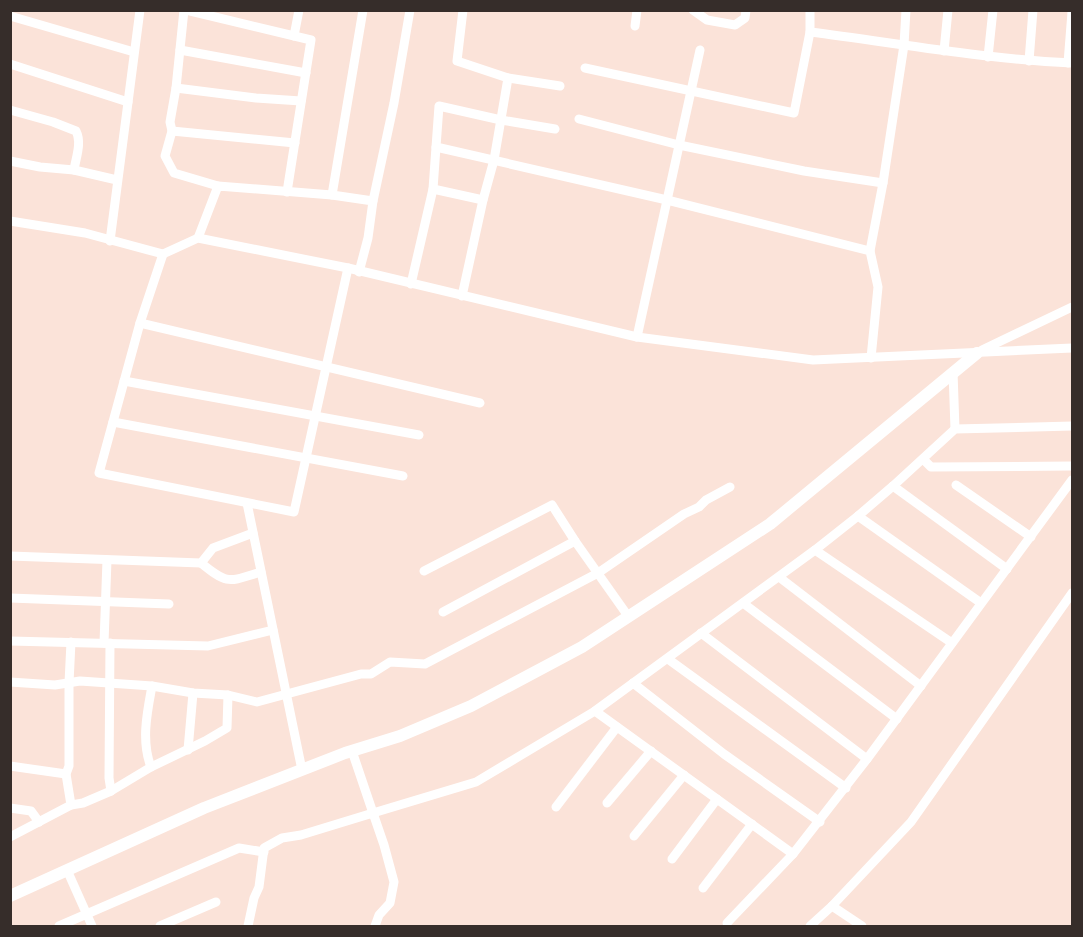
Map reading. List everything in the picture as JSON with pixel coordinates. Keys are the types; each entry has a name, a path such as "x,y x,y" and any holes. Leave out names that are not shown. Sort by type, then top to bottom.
{"street":[{"path":"287,192 311,40 185,10 170,122 172,131 165,156 174,173 218,186 287,192 333,195 373,201"},
{"path":"294,36 299,10"},
{"path":"333,195 363,10"},
{"path":"359,272 368,238 410,10"},
{"path":"463,10 456,61 508,78 560,86"},
{"path":"635,26 637,10"},
{"path":"693,10 707,20 735,25 745,18 746,10"},
{"path":"585,68 794,113 810,32 810,10"},
{"path":"871,358 878,286 870,251 904,45 906,10"},
{"path":"944,51 948,10"},
{"path":"988,57 993,10"},
{"path":"1029,61 1033,10"},
{"path":"110,241 138,11"},
{"path":"810,32 988,57 1070,63 1072,12"},
{"path":"10,16 134,52"},
{"path":"180,50 306,73"},
{"path":"637,337 700,50"},
{"path":"10,64 128,102"},
{"path":"462,296 494,160 508,78"},
{"path":"176,88 301,101"},
{"path":"411,284 433,189 439,106 555,129"},
{"path":"10,110 76,131 79,141 74,170"},
{"path":"579,119 679,145 804,171 883,183"},
{"path":"172,131 295,143"},
{"path":"436,147 667,200 870,251"},
{"path":"10,161 74,170 117,180"},
{"path":"198,237 218,186"},
{"path":"433,189 483,200"},
{"path":"10,221 85,233 163,254 198,237 348,268 637,337 813,360 1072,348"},
{"path":"163,254 140,324 99,473 294,512 348,268"},
{"path":"10,896 204,808 352,751 400,736 471,706 582,647 770,524 977,353 1072,307"},
{"path":"140,324 480,403"},
{"path":"953,372 955,429"},
{"path":"124,381 419,435"},
{"path":"113,422 404,476"},
{"path":"249,927 254,898 259,887 264,848 282,838 302,835 476,782 595,711 815,550 893,486 955,429 1072,426"},
{"path":"923,459 931,467 1072,466"},
{"path":"727,923 793,854 846,788 1072,480"},
{"path":"956,485 1031,537"},
{"path":"893,486 1006,569"},
{"path":"10,682 55,685 81,681 152,686 193,693 228,694 257,702 362,674 371,674 390,662 425,664 598,573 684,514 730,487"},
{"path":"247,503 302,770"},
{"path":"424,571 552,505 628,616"},
{"path":"858,516 981,603"},
{"path":"201,563 213,548 253,533"},
{"path":"443,612 575,541"},
{"path":"815,550 952,643"},
{"path":"10,556 201,563 219,578 233,580 261,572"},
{"path":"107,560 105,601 111,791"},
{"path":"779,577 921,686"},
{"path":"810,927 911,822 1072,593"},
{"path":"10,598 169,604"},
{"path":"743,603 897,719"},
{"path":"10,641 208,646 273,630"},
{"path":"701,633 867,759"},
{"path":"71,642 69,766 66,774 71,805"},
{"path":"668,659 846,788"},
{"path":"633,683 724,754 820,821"},
{"path":"151,767 146,755 145,721 152,686"},
{"path":"188,750 193,693"},
{"path":"10,837 71,805 83,803 111,791 151,767 227,729 228,694"},
{"path":"595,711 793,854"},
{"path":"556,807 617,727"},
{"path":"352,751 394,882 390,903 380,915 375,927"},
{"path":"607,803 651,751"},
{"path":"10,766 66,774"},
{"path":"634,836 684,775"},
{"path":"672,858 717,799"},
{"path":"10,808 31,811 39,822"},
{"path":"703,888 752,824"},
{"path":"59,927 239,848 264,852"},
{"path":"67,870 92,927"},
{"path":"160,927 216,902"},
{"path":"832,906 862,927"}]}
